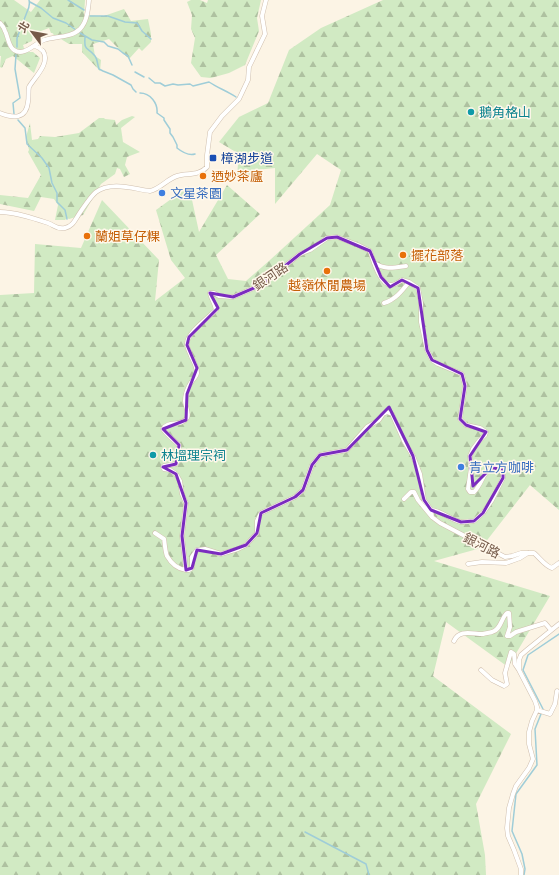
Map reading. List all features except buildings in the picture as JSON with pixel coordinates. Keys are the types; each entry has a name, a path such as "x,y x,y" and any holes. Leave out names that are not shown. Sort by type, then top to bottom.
{"street":[{"path":"0,23 6,32 13,50 18,52 24,51 35,46 39,42 76,33 81,28 87,17 89,0"},
{"path":"0,212 8,212 50,223 56,228 66,227 74,224 83,208 96,192 107,187 117,186 150,192 176,176 195,174 207,168 210,132 222,116 239,100 248,80 249,67 265,34 262,16 266,0"},
{"path":"0,113 14,117 22,114 27,109 29,88 43,67 45,57 43,52 35,46"},
{"name":"銀河路","path":"186,570 182,536 186,503 182,494 180,481 176,474 170,470 164,469 163,467 176,464 179,458 179,445 163,431 163,429 165,425 181,423 186,420 188,414 185,402 186,394 188,387 196,376 197,368 187,345 189,337 216,310 215,304 210,297 210,293 214,293 219,296 233,297 260,285 300,254 310,250 327,238 337,237 370,251 380,278 388,285 393,286 402,280 409,282 418,288 421,303 421,322 427,350 432,360 462,374 465,386 460,419 466,425 480,428 486,432 485,436 479,441 470,456 471,468 468,489 470,492 474,492 478,488 483,475 491,468 497,466 502,469 503,478 492,500 483,513 474,521 462,522 435,510 431,510"},
{"path":"374,263 382,268 406,266"},
{"path":"384,304 390,302 409,282"},
{"path":"155,533 164,539 167,556 176,567 186,570 192,568 192,557 197,550 205,549 221,554 246,545 257,533 257,520 261,513 295,497 303,490 312,465 320,455 347,450 367,427 387,412 392,414 404,441 413,456 420,474 424,500 431,510 432,517"},
{"name":"銀河路","path":"404,499 411,492 414,492 418,500 440,524 505,557 528,552"},
{"path":"468,564 482,562 506,564 520,558 528,552 534,553 540,557 548,567 552,568 559,563"},
{"path":"454,641 459,635 469,632 482,634 494,632 497,630 507,613 509,613 510,627 507,636 545,623 551,630"},
{"path":"519,670 519,660 528,648 542,639 559,624"},
{"path":"481,670 492,680 504,686 507,684 505,673 511,652 514,654 515,664 535,700 537,707 529,732 529,744 533,759 529,768 516,786 513,794 507,828 508,836 520,869 520,875"},
{"path":"537,710 550,714 555,704 557,691"}],"highlighted area":[{"path":"337,237 370,251 381,277 390,287 402,280 418,288 427,350 432,360 462,374 465,386 460,419 466,425 486,432 470,456 473,486 491,468 503,469 503,478 483,513 474,521 461,522 431,510 424,500 413,456 389,407 347,450 320,455 312,465 303,490 295,497 261,513 257,533 246,545 221,554 197,550 192,568 186,570 182,536 186,503 176,474 163,467 176,464 179,445 163,429 186,420 187,394 197,368 187,345 189,337 218,308 210,293 233,297 261,285 300,254 327,238"}],"green space":[{"path":"0,0 14,0 31,12 40,0 85,0 84,15 104,16 124,9 131,21 148,19 151,42 142,51 139,48 129,59 109,39 93,44 95,56 101,60 100,71 82,52 82,44 69,44 51,33 49,28 33,34 32,41 23,45 25,52 33,52 40,58 34,73 13,56 6,59 2,68 0,67"},
{"path":"191,0 200,0 207,3 208,0 261,0 257,18 259,31 245,65 229,73 211,78 201,77 191,63 195,38 191,29 192,15 187,2"},
{"path":"383,0 559,0 559,510 530,485 481,548 434,561 550,596 508,667 446,622 433,676 511,734 476,804 485,855 486,875 0,875 0,295 34,293 35,244 81,248 102,200 159,260 155,301 185,278 171,260 156,210 189,186 199,232 227,185 260,214 216,255 228,279 246,281 330,205 341,170 317,154 275,204 275,168 256,170 244,180 237,175 239,154 219,142 239,117 268,103 289,50 321,28"},
{"path":"132,116 135,117 121,128 123,142 140,152 127,157 125,165 130,174 124,177 120,169 117,168 115,174 101,184 83,215 69,219 67,218 65,220 55,220 58,205 54,199 41,197 34,211 0,204 0,195 28,198 41,175 28,152 29,150 26,137 30,123 32,140 38,139 40,136 55,137 79,133 99,118 115,120 116,125 122,120"}],"waterway":[{"path":"17,47 17,38 29,8 29,0"},
{"path":"68,0 84,10"},
{"path":"30,2 41,8 53,18 66,23 76,30"},
{"path":"90,16 108,16 125,22 137,23 142,31 151,39"},
{"path":"80,33 92,40 104,42 108,46 118,49 128,56 132,65"},
{"path":"85,37 86,47 96,58 99,69 131,85 136,92"},
{"path":"14,114 13,103 20,98 15,69 16,55"},
{"path":"135,72 144,77"},
{"path":"149,78 155,83 160,83 165,86 173,84 190,84 193,86 209,82 236,97"},
{"path":"140,93 144,93 153,99 157,113 164,118 177,148 188,154 195,154"},
{"path":"18,120 25,128 27,144 42,158 49,168 52,183 57,193 57,202 65,210 67,219"},
{"path":"524,875 525,869 522,854 512,831 516,794 537,765 535,729 543,709 523,670 528,655 559,634"},
{"path":"305,832 366,864 369,875"}],"place":[{"name":"鵝角格山","path":"471,112"},
{"name":"樟湖步道","path":"213,158"},
{"name":"迺妙茶廬","path":"203,176"},
{"name":"文星茶園","path":"162,193"},
{"name":"蘭姐草仔粿","path":"87,236"},
{"name":"擺花部落","path":"403,255"},
{"name":"越嶺休閒農場","path":"327,271"},
{"name":"林塭理宗祠","path":"153,455"},
{"name":"青立方咖啡","path":"461,467"}]}
